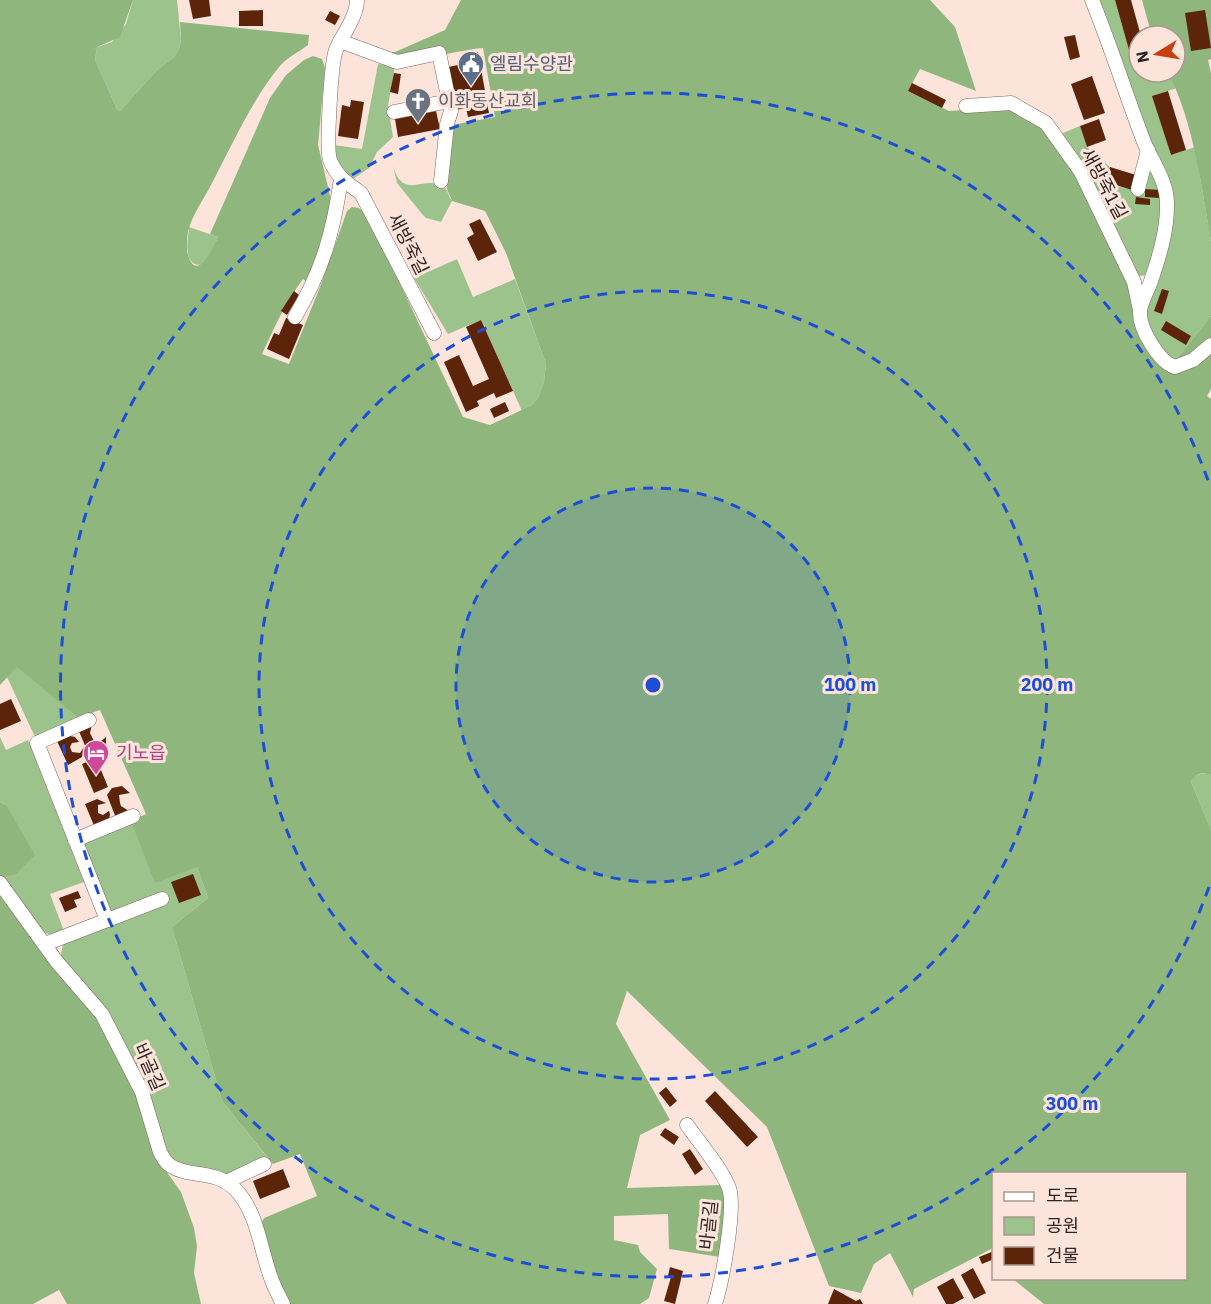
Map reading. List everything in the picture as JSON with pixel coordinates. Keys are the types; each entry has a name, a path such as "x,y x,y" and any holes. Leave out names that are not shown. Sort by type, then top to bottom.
{"lane":[{"name":"새방죽길","path":"357,0 354,12 334,53 327,144 330,160 341,179 361,193 434,333"},
{"path":"1092,0 1148,150 1163,182 1168,202 1161,250 1140,312"},
{"path":"340,41 397,62 439,52 451,111 447,124 441,181"},
{"path":"394,112 449,101"},
{"name":"새방죽1길","path":"966,106 1011,103 1046,123 1081,172 1134,282 1149,340 1161,359 1175,367 1183,365 1211,345"},
{"name":"새방죽1길","path":"1138,189 1148,150"},
{"path":"296,317 321,269 335,220 341,179"},
{"path":"89,720 37,743 107,920"},
{"path":"75,840 133,816"},
{"name":"바골길","path":"0,883 57,962 102,1014 142,1092 164,1160 176,1169 213,1176 226,1182"},
{"path":"45,944 162,899"},
{"name":"바골길","path":"687,1125 725,1180 730,1192 729,1222 721,1283 715,1304"},
{"path":"264,1164 226,1182 240,1195 248,1208 269,1274 283,1304"}],"green space":[{"path":"0,0 133,0 120,37 97,47 95,60 117,109 120,111 156,71 174,57 181,40 180,22 309,35 308,45 279,67 243,123 191,222 187,238 188,255 196,266 205,260 213,248 218,237 210,234 270,98 286,75 304,60 313,56 322,59 325,68 318,145 332,204 331,219 308,283 303,279 297,288 280,316 262,354 289,364 347,211 352,207 359,208 368,216 463,417 490,425 530,406 538,398 544,382 546,364 506,253 485,211 452,201 447,189 452,125 495,117 483,48 413,58 392,55 390,52 395,52 445,30 461,0 930,0 955,27 976,91 920,69 908,91 949,111 1010,107 1045,125 1078,174 1165,367 1211,350 1211,389 1207,396 1211,399 1211,775 1200,774 1191,782 1211,830 1211,1304 1044,1304 1014,1280 1187,1280 1187,1172 992,1172 992,1249 914,1289 913,1297 890,1253 874,1264 861,1293 829,1286 767,1127 627,991 616,1024 670,1120 640,1135 627,1188 722,1185 727,1207 720,1257 669,1249 668,1214 614,1216 614,1240 638,1245 640,1252 657,1269 649,1298 640,1304 287,1304 259,1227 264,1218 317,1196 300,1154 273,1164 222,1101 172,927 208,898 197,867 155,883 131,821 146,814 100,710 78,718 17,667 0,685"},
{"path":"133,0 177,0 181,40 174,57 156,71 120,111 117,109 95,60 97,47 112,42 126,24"},
{"path":"1096,0 1115,0 1127,42 1127,84 1175,84 1177,88 1153,96 1171,155 1195,147 1211,241 1211,316 1174,362 1155,342 1145,312 1170,217"},
{"path":"1142,0 1211,0 1211,59 1208,60 1211,73 1211,241 1190,133 1173,84 1187,84 1187,24 1149,24"},
{"path":"378,64 395,66 388,106 393,137 377,152 369,168 350,181 341,173 332,147 334,145 362,149"},
{"path":"1080,126 1087,147 1110,167 1105,183 1141,192 1146,176 1152,172 1156,173 1164,211 1148,275 1138,276 1058,135"},
{"path":"393,166 403,183 416,185 430,183 445,188 452,201 441,222 426,218 422,214 397,183"},
{"path":"189,227 218,237 207,260 200,265 193,263 188,255"},
{"path":"457,259 473,297 515,279 546,364 544,382 538,398 522,411 481,320 448,334 414,278"},
{"path":"1211,316 1211,339 1188,359 1174,362"},
{"path":"17,666 78,718 35,737 7,677"},
{"path":"0,737 6,750 28,740 84,882 50,894 64,931 54,935 40,932 0,878 6,805 0,802"},
{"path":"1207,773 1211,775 1211,830 1191,782 1194,777"},
{"path":"0,802 6,805 35,855 16,874 0,878"},
{"path":"131,821 197,867 208,898 172,927 222,1101 267,1157 229,1177 175,1165 61,955 63,944 116,911 111,911 82,841"},
{"path":"0,891 93,1008 126,1064 161,1164 181,1192 194,1228 197,1246 194,1273 201,1304 67,1304 59,1290 33,1304 0,1304"}],"building":[{"path":"189,0 209,0 211,16 193,19"},
{"path":"1115,0 1131,0 1138,24 1127,24 1127,43"},
{"path":"263,10 263,26 239,26 239,11"},
{"path":"1205,10 1211,48 1191,51 1185,13"},
{"path":"330,11 340,16 335,25 325,20"},
{"path":"1075,35 1080,57 1070,60 1064,37"},
{"path":"478,52 489,113 468,117 466,108 456,110 448,67 463,64 462,55"},
{"path":"394,73 401,74 398,94 390,92"},
{"path":"1092,76 1105,113 1084,120 1071,84"},
{"path":"912,83 946,100 942,108 908,91"},
{"path":"1168,91 1186,150 1171,155 1152,96"},
{"path":"351,100 364,102 358,139 338,136 342,105 350,107"},
{"path":"436,111 440,129 398,137 395,119"},
{"path":"1099,119 1106,140 1087,147 1080,126"},
{"path":"1110,167 1136,175 1132,190 1106,182"},
{"path":"1145,189 1160,190 1159,198 1145,197"},
{"path":"1136,197 1150,199 1150,205 1135,204"},
{"path":"480,219 497,252 478,261 467,238 474,234 469,224"},
{"path":"1162,289 1169,291 1162,314 1154,311"},
{"path":"294,291 299,295 287,315 281,311"},
{"path":"286,318 303,325 289,359 267,349 274,333 279,335"},
{"path":"481,320 513,391 496,398 494,393 477,401 479,406 466,412 444,362 459,355 473,386 489,379 466,327"},
{"path":"1166,321 1191,336 1186,345 1161,330"},
{"path":"505,402 509,411 494,418 490,409"},
{"path":"11,699 21,721 0,730 0,704"},
{"path":"92,724 90,733 94,741 100,742 106,737 105,747 94,753 86,748 78,729"},
{"path":"70,736 75,737 79,742 72,743 70,747 72,752 80,753 84,747 82,757 68,765 57,741"},
{"path":"96,758 108,787 94,793 82,764"},
{"path":"122,786 130,793 119,795 120,803 129,811 116,818 107,795 112,788"},
{"path":"97,799 106,803 98,805 98,813 103,815 109,811 110,814 109,820 95,828 85,804"},
{"path":"193,874 201,895 179,903 171,882"},
{"path":"78,891 81,898 74,900 77,907 65,912 59,898"},
{"path":"666,1087 677,1101 670,1107 659,1093"},
{"path":"715,1091 758,1137 747,1147 705,1101"},
{"path":"665,1128 679,1137 674,1145 660,1135"},
{"path":"690,1149 703,1169 695,1175 682,1154"},
{"path":"283,1169 290,1187 260,1199 253,1181"},
{"path":"992,1252 992,1260 982,1264 979,1257"},
{"path":"670,1267 683,1271 675,1304 664,1301 671,1277 668,1276"},
{"path":"973,1268 986,1293 974,1299 961,1275"},
{"path":"953,1278 964,1298 953,1304 946,1304 937,1287"},
{"path":"834,1289 856,1301 860,1299 863,1304 828,1304"}],"place":[{"name":"엘림수양관","path":"471,87"},
{"name":"이화동산교회","path":"418,124"},
{"name":"기노읍","path":"96,776"}]}
